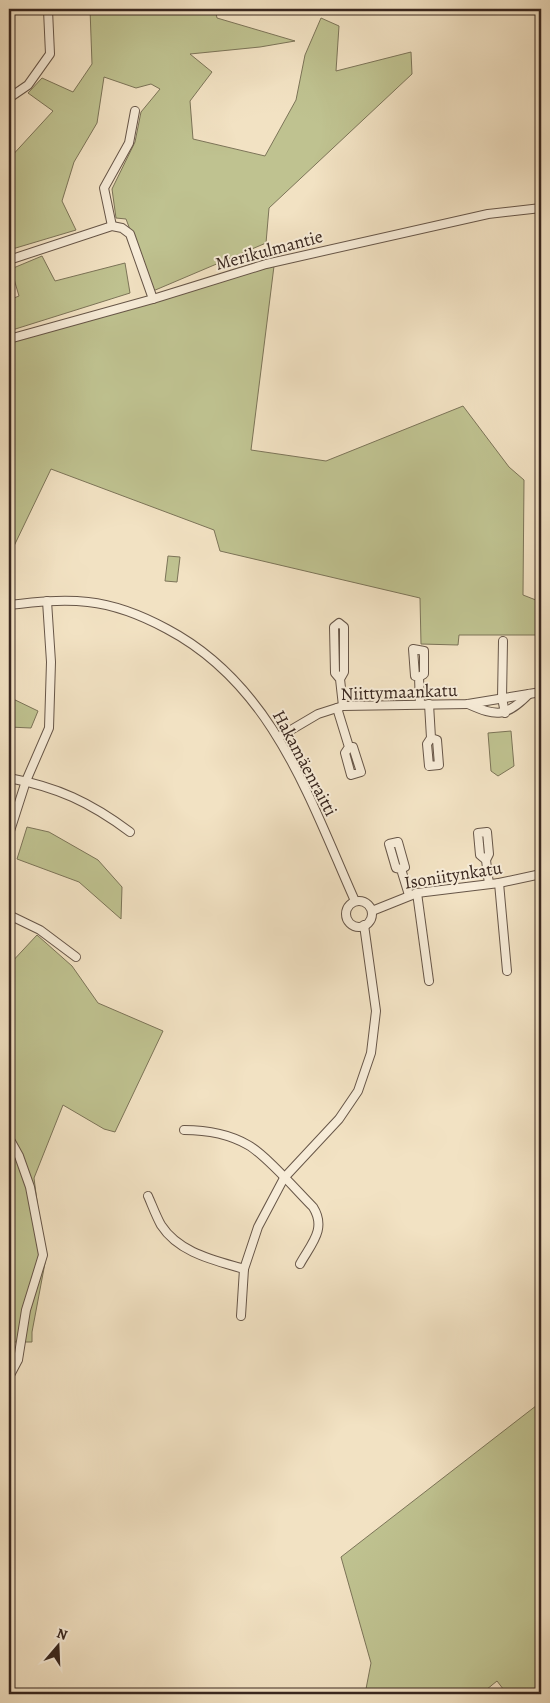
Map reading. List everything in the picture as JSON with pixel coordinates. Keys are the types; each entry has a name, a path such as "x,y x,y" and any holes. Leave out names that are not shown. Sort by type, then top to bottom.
{"street":[{"path":"9,98 28,85 50,54 48,10"},
{"path":"112,226 104,188 129,143 136,111"},
{"name":"Merikulmantie","path":"9,339 276,262 488,214 541,208"},
{"path":"9,260 112,226 122,228 130,234 153,299"},
{"path":"9,834 26,781 49,728 51,662 47,601"},
{"name":"Hakamäenraitti","path":"9,605 47,601 88,602 111,606 157,623 187,640 231,675 250,695 279,737 302,782 355,901"},
{"path":"340,679 335,673 334,649 334,627 339,623 344,627 344,672 340,679 340,707 349,747"},
{"path":"503,640 502,698 504,713"},
{"path":"334,649 344,650"},
{"path":"419,677 420,704"},
{"name":"Niittymaankatu","path":"279,737 318,714 340,707 468,704 541,692"},
{"name":"Niittymaankatu","path":"468,704 495,715 504,713 518,705 529,694"},
{"path":"429,704 431,738"},
{"path":"9,778 67,793 100,809 130,832"},
{"path":"486,860 489,884"},
{"path":"401,869 413,894 429,981"},
{"name":"Isoniitynkatu","path":"372,911 413,894 499,883 541,874"},
{"path":"499,883 507,971"},
{"path":"355,901 367,904 372,911 370,920 364,926 352,925 347,918 346,910 355,901"},
{"path":"9,915 40,930 76,957"},
{"path":"241,1316 244,1269 258,1227 284,1178 339,1119 358,1091 371,1053 376,1011 364,926"},
{"path":"184,1130 201,1130 233,1138 250,1146 313,1207 319,1217 316,1236 300,1264"},
{"path":"9,1138 19,1156 30,1187 43,1255 26,1310 18,1360 9,1377"},
{"path":"148,1196 160,1223 169,1236 191,1251 244,1269"}],"green space":[{"path":"90,9 215,9 217,18 295,41 260,47 190,54 212,72 190,101 193,139 265,156 296,100 305,55 321,18 339,26 336,71 411,52 412,74 269,208 266,243 153,291 126,219 116,218 112,189 135,142 141,112 160,89 151,84 136,88 104,77 97,123 74,162 62,201 76,230 9,250 9,159 53,111 28,93 42,78 73,92 92,64"},
{"path":"42,256 55,281 125,263 130,293 9,331 9,300 19,296 11,269"},
{"path":"274,266 251,450 326,461 463,406 509,467 524,480 523,595 541,602 541,635 459,635 458,645 421,644 420,598 220,551 214,530 51,469 14,546 9,580 9,342"},
{"path":"168,556 180,557 177,582 165,581"},
{"path":"9,697 38,711 31,728 9,727"},
{"path":"511,731 514,766 498,776 491,771 488,733"},
{"path":"27,827 49,832 98,860 122,887 121,919 79,882 17,859"},
{"path":"37,935 72,966 98,1003 163,1031 115,1132 104,1129 63,1105 34,1178 45,1263 32,1332 32,1342 9,1342 9,965"},
{"path":"541,1402 541,1694 507,1694 497,1681 481,1694 365,1694 371,1663 341,1557"}]}
